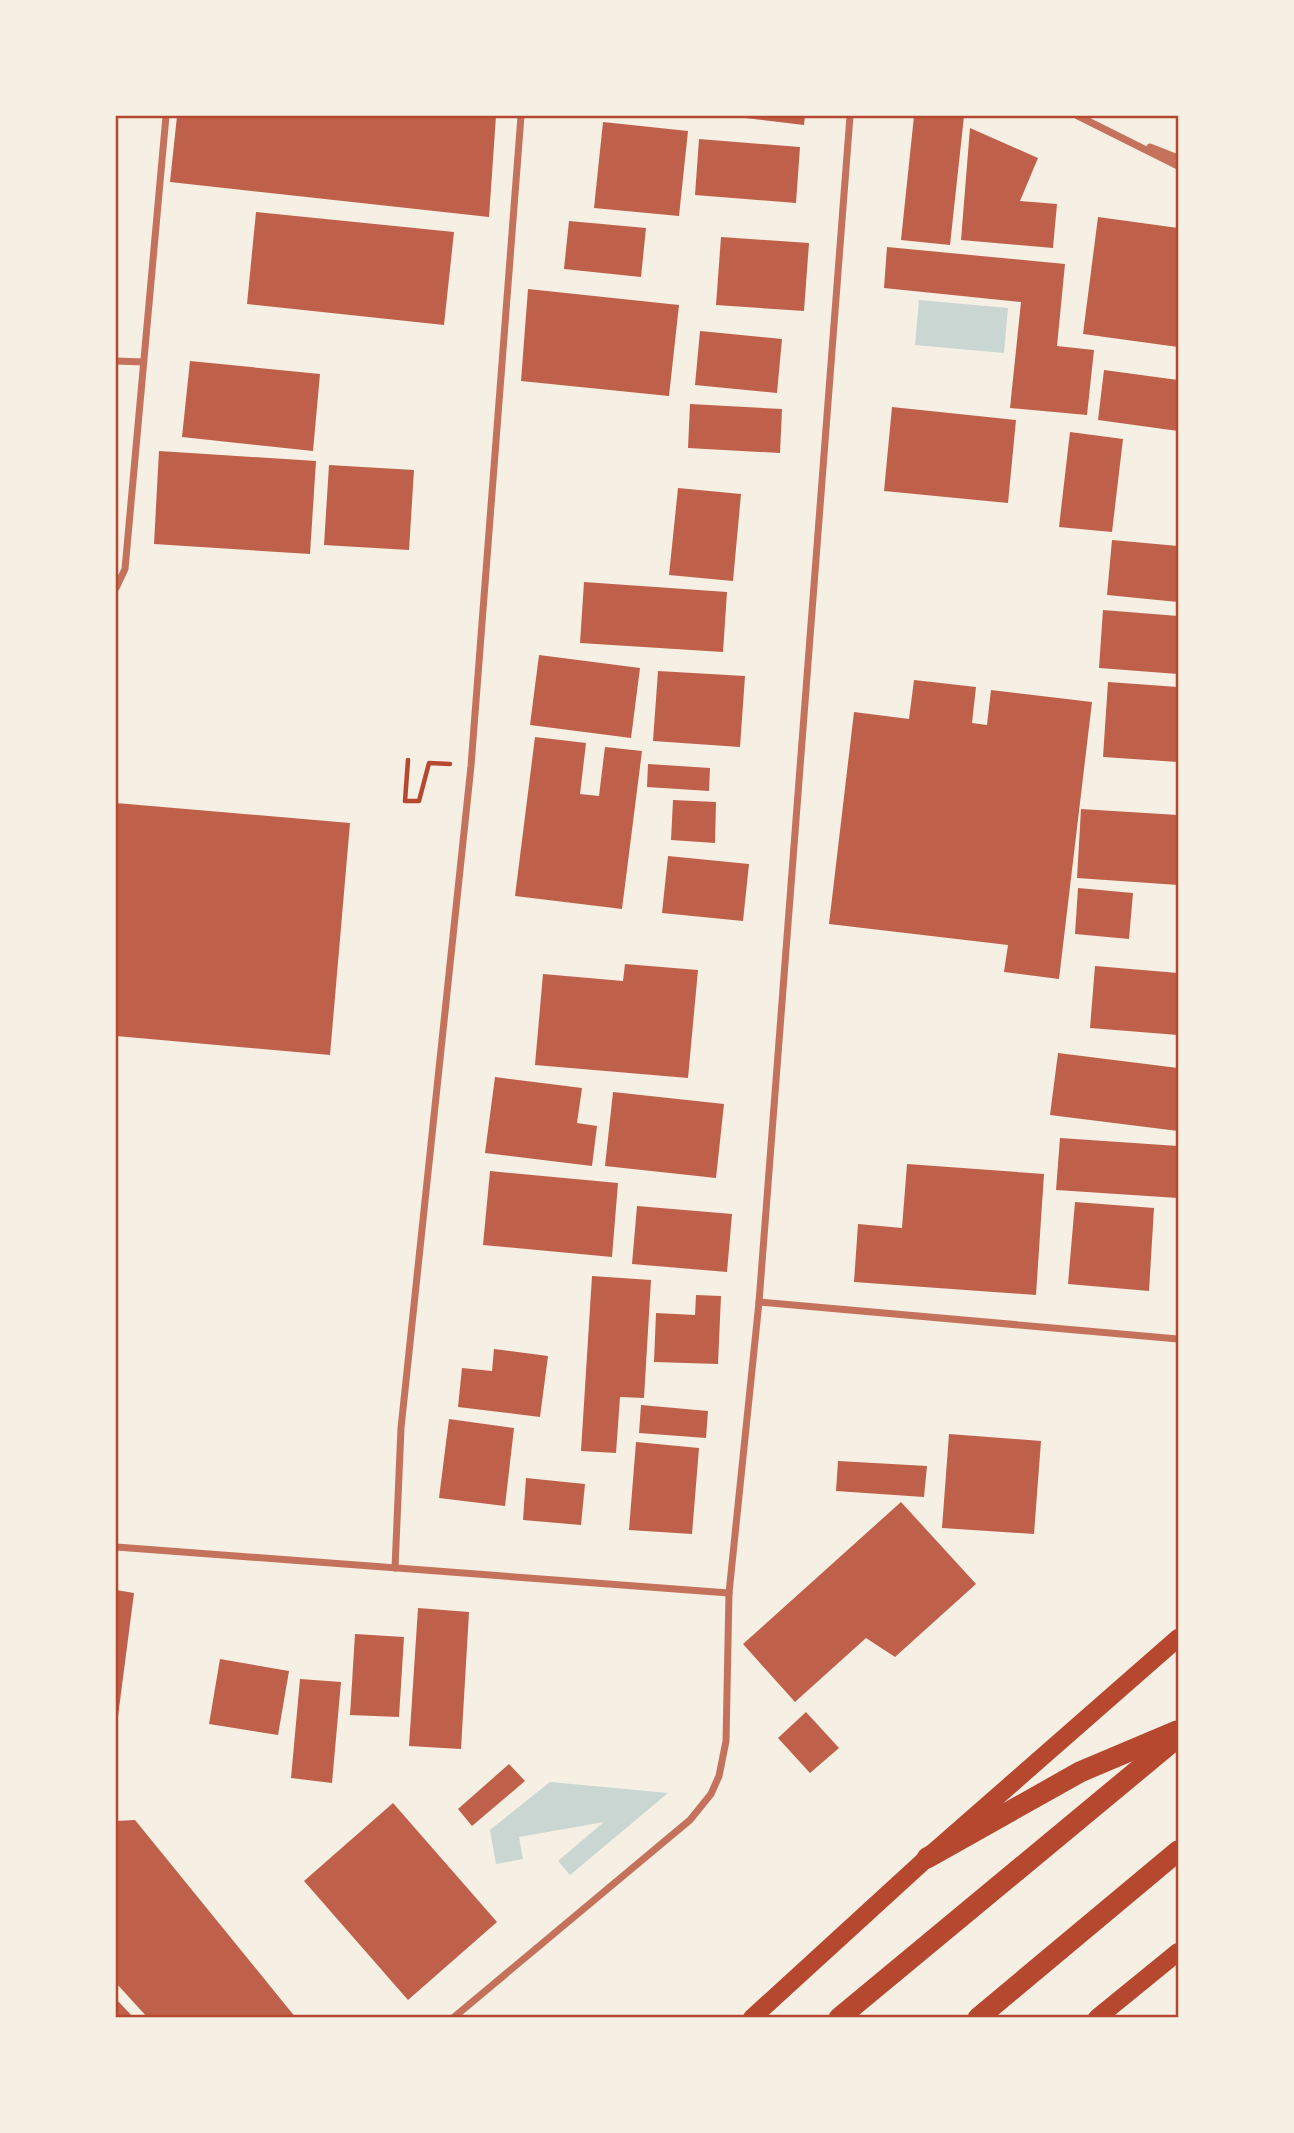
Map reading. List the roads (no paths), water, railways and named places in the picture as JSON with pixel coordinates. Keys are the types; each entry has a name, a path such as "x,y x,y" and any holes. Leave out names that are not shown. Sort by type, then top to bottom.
{"highway":[{"path":"927,1858 1080,1772 1178,1730"},
{"path":"839,2018 1178,1737"},
{"path":"978,2018 1178,1851"}],"main road":[{"path":"752,2018 927,1858 1178,1638"},
{"path":"1097,2018 1178,1952"}],"street":[{"path":"116,588 125,569 166,116"},
{"path":"395,1568 401,1427 471,766 521,116"},
{"path":"453,2018 690,1820 710,1794 719,1776 726,1741 729,1593 759,1302 850,116"},
{"path":"1078,116 1178,158"},
{"path":"1114,132 1178,166"},
{"path":"116,361 143,362"},
{"path":"759,1302 1178,1339"},
{"path":"116,1547 729,1593"}]}
